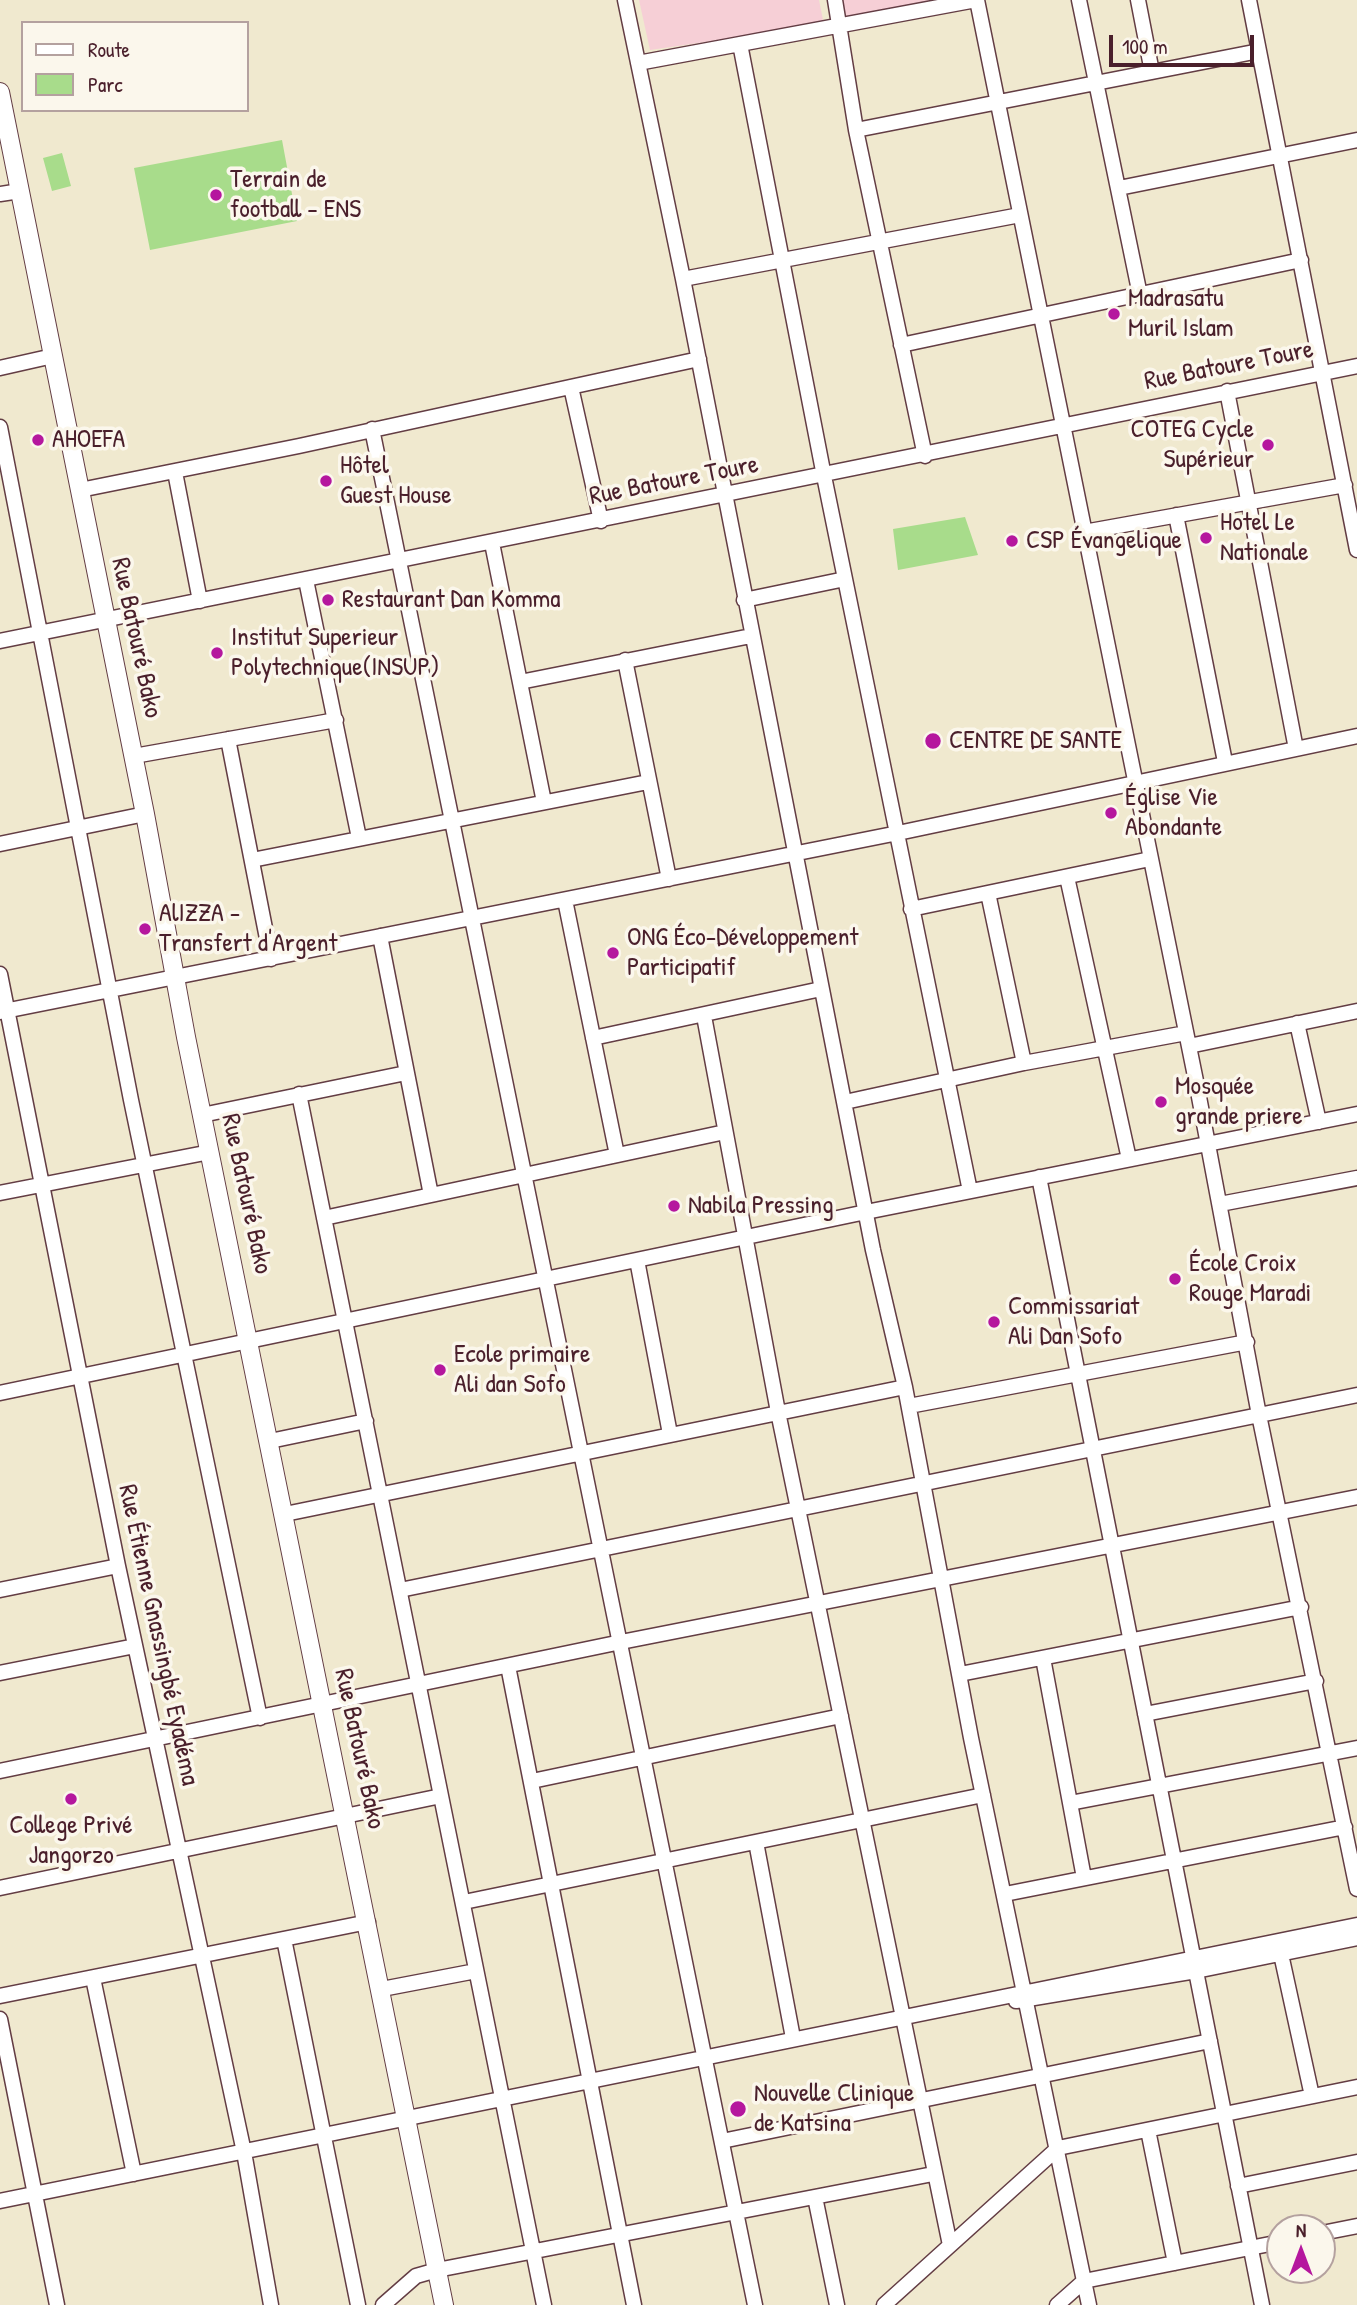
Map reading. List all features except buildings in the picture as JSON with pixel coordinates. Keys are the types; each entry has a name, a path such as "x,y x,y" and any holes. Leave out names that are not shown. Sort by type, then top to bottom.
{"main road":[{"name":"Rue Batouré Bako","path":"0,92 134,756 202,1115 382,1989 444,2305"}],"street":[{"path":"625,0 684,279 751,636 866,1212 909,1406 983,1795 1089,2305"},
{"path":"835,0 856,130 925,456"},
{"path":"638,63 977,0 1220,1204 1259,1415 1301,1607 1357,1889"},
{"path":"1079,0 1094,83 1119,188 1140,295"},
{"path":"1138,0 1152,72"},
{"path":"1249,0 1356,541"},
{"path":"740,44 824,476 970,1191"},
{"path":"856,130 1259,51"},
{"path":"1119,188 1357,140"},
{"path":"0,194 20,191"},
{"path":"684,279 1020,215"},
{"path":"901,345 1301,260"},
{"path":"0,368 53,356"},
{"path":"80,490 699,359"},
{"name":"Rue Batoure Toure","path":"0,641 925,456 1063,425 1357,366"},
{"path":"571,387 601,521"},
{"path":"1227,391 1296,749"},
{"path":"372,429 397,562 755,2305"},
{"path":"0,432 77,828 260,1718"},
{"path":"174,472 200,601"},
{"path":"1084,532 1345,485"},
{"path":"1176,516 1226,762"},
{"path":"492,543 544,802"},
{"path":"744,600 845,579"},
{"path":"306,580 359,838"},
{"path":"520,682 751,636"},
{"path":"625,660 669,879"},
{"path":"134,756 336,720"},
{"path":"4,1011 898,833 1357,736"},
{"path":"228,739 271,959"},
{"path":"252,860 648,782"},
{"path":"0,845 145,814"},
{"path":"911,909 1150,859"},
{"path":"1067,877 1129,1159"},
{"path":"988,893 1024,1063"},
{"path":"565,900 617,1155"},
{"path":"380,936 431,1195"},
{"name":"Rue Étienne Gnassingbé Eyadéma","path":"0,974 4,1011 118,1566 199,1956 244,2152 271,2305"},
{"path":"593,1038 821,989"},
{"path":"845,1102 1024,1063 1103,1049 1297,1023 1357,1011"},
{"path":"704,1016 778,1412 903,2015 933,2174 950,2245"},
{"path":"1297,1023 1319,1122"},
{"path":"202,1115 405,1073"},
{"path":"299,1094 544,2305"},
{"path":"0,1393 744,1237 1357,1114"},
{"path":"324,1218 725,1132"},
{"path":"0,1193 210,1152"},
{"path":"1039,1177 1262,2305"},
{"path":"1220,1204 1357,1178"},
{"path":"637,1260 670,1434"},
{"path":"909,1406 1247,1342"},
{"path":"285,1514 905,1387"},
{"path":"400,1590 1357,1395"},
{"path":"270,1441 366,1421"},
{"path":"0,1771 621,1643 1357,1497"},
{"path":"0,1590 118,1566"},
{"path":"960,1674 1301,1607"},
{"path":"0,1673 135,1646"},
{"path":"1043,1658 1084,1878"},
{"path":"508,1666 634,2305"},
{"path":"1145,1714 1316,1681"},
{"path":"532,1781 841,1716"},
{"path":"1070,1803 1357,1748"},
{"path":"464,1902 983,1795"},
{"path":"0,1888 441,1796"},
{"path":"1005,1894 1345,1827"},
{"path":"756,1842 793,2038"},
{"path":"0,1996 368,1922"},
{"path":"1279,1947 1357,1924"},
{"path":"0,2201 903,2015 1025,1996 1279,1947 1357,1938"},
{"path":"284,1939 358,2305"},
{"path":"1279,1947 1312,2096"},
{"path":"382,1989 476,1970"},
{"path":"93,1978 134,2174"},
{"path":"0,2019 57,2305"},
{"path":"722,2141 1210,2041"},
{"path":"884,2305 1058,2148 1357,2087"},
{"path":"0,2098 15,2095"},
{"path":"1147,2130 1175,2263"},
{"path":"1238,2186 1357,2162"},
{"path":"383,2305 416,2276 437,2270 933,2174"},
{"path":"815,2197 836,2305"},
{"path":"1336,2231 1357,2226"},
{"path":"1057,2305 1084,2281 1266,2245"}],"shaded area":[{"path":"639,0 819,0 824,25 650,50"},
{"path":"841,0 938,0 844,18"}],"green space":[{"name":"Terrain de football - ENS","path":"282,140 297,221 150,250 134,168"},
{"path":"62,153 71,186 52,191 43,158"},
{"path":"965,517 978,555 898,570 893,529"}],"place":[{"name":"Terrain de football - ENS","path":"216,195"},
{"name":"Madrasatu Muril Islam","path":"1114,314"},
{"name":"AHOEFA","path":"38,440"},
{"name":"COTEG Cycle Supérieur","path":"1268,445"},
{"name":"Hôtel Guest House","path":"326,481"},
{"name":"Hotel Le Nationale","path":"1206,538"},
{"name":"CSP Évangelique","path":"1012,541"},
{"name":"Restaurant Dan Komma","path":"328,600"},
{"name":"Institut Superieur Polytechnique(INSUP)","path":"217,653"},
{"name":"CENTRE DE SANTE","path":"933,741"},
{"name":"Église Vie Abondante","path":"1111,813"},
{"name":"AlIZZA - Transfert d'Argent","path":"145,929"},
{"name":"ONG Éco-Développement Participatif","path":"613,953"},
{"name":"Mosquée grande priere","path":"1161,1102"},
{"name":"Nabila Pressing","path":"674,1206"},
{"name":"École Croix Rouge Maradi","path":"1175,1279"},
{"name":"Commissariat Ali Dan Sofo","path":"994,1322"},
{"name":"Ecole primaire Ali dan Sofo","path":"440,1370"},
{"name":"College Privé Jangorzo","path":"71,1799"},
{"name":"Nouvelle Clinique de Katsina","path":"738,2109"}]}
